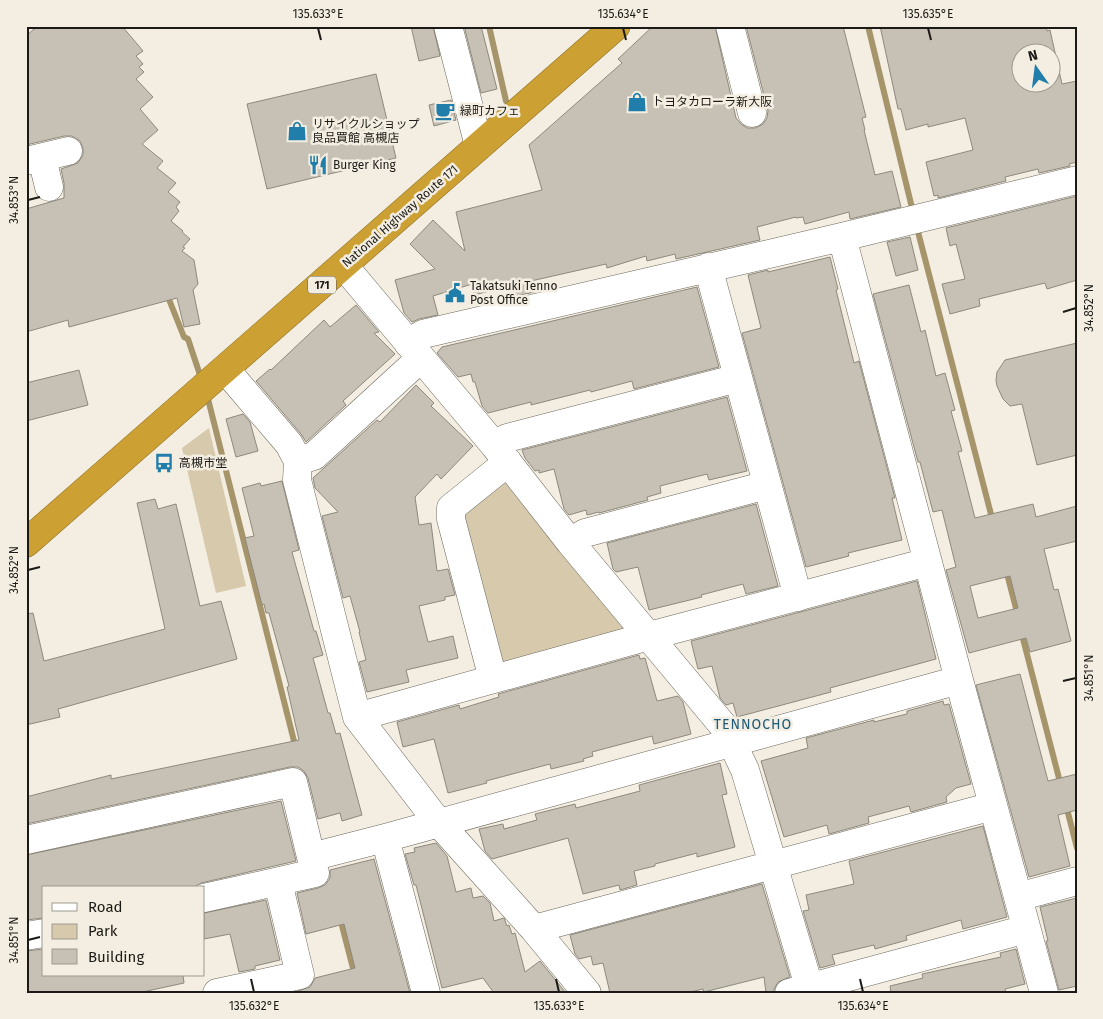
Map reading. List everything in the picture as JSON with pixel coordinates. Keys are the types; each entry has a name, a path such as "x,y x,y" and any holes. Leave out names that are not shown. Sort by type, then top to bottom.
{"highway":[{"name":"National Highway Route 171","path":"26,542 344,266 616,26"}],"street":[{"path":"448,26 480,146"},
{"path":"730,26 752,113"},
{"path":"49,187 34,159 68,151"},
{"path":"298,461 314,456 414,350 423,334 842,237 1077,180"},
{"path":"842,237 1044,993"},
{"path":"344,266 501,454 570,542 725,728 745,770 772,866 803,991 1026,929"},
{"path":"708,267 798,597"},
{"path":"225,369 289,444 298,461 297,480 357,717 438,822 534,929 587,993"},
{"path":"492,679 451,519 451,508 501,454 507,438 738,378"},
{"path":"570,542 584,533 767,485"},
{"path":"357,717 649,636 928,562"},
{"path":"311,857 959,680"},
{"path":"26,840 293,782 315,873 205,898"},
{"path":"534,929 993,806"},
{"path":"386,838 426,993"},
{"path":"1018,897 1077,881"},
{"path":"217,993 302,984 278,882"},
{"path":"26,936 42,933"}],"green space":[{"path":"209,428 246,586 216,593 182,448"},
{"path":"504,479 630,630 505,670 461,509"}],"building":[{"path":"45,26 122,26 143,51 136,56 143,64 139,67 144,72 136,79 153,97 140,109 158,130 142,144 163,161 157,168 176,183 168,192 180,202 176,207 179,211 171,221 190,239 182,251 194,260 198,284 193,290 200,324 184,327 177,298 69,327 68,320 26,332 26,209 64,198 64,183 61,169 78,163 83,155 80,141 72,136 64,136 26,145 26,36 34,29"},
{"path":"411,26 433,26 440,56 419,61"},
{"path":"464,26 481,26 497,89 481,93"},
{"path":"653,26 715,26 736,118 747,128 755,128 763,124 767,118 768,111 746,26 843,26 866,117 862,118 875,175 892,171 901,207 850,219 849,212 805,224 803,217 796,217 757,227 760,240 676,259 675,254 647,261 646,256 607,268 606,264 531,281 534,292 508,298 505,287 474,295 472,284 433,296 438,315 412,322 404,313 395,280 435,269 410,244 433,220 465,251 456,212 542,190 529,145 622,63 618,59"},
{"path":"880,26 1046,26 1047,31 1050,30 1053,42 1010,42 1010,92 1060,92 1060,75 1062,84 1077,81 1077,162 1069,164 1070,166 1039,173 1038,169 1005,177 1006,181 938,198 938,195 934,196 926,162 973,150 965,118 906,130 901,109 898,109"},
{"path":"376,74 396,158 267,189 247,104"},
{"path":"451,100 456,120 434,126 429,105"},
{"path":"1077,196 1077,280 1047,289 1045,283 979,299 980,306 950,314 942,284 965,279 956,244 950,246 946,228"},
{"path":"910,237 918,270 896,276 887,242"},
{"path":"830,257 854,363 859,361 895,498 892,498 902,540 848,553 849,556 806,567 742,333 761,328 748,275"},
{"path":"909,285 921,332 925,330 936,376 945,373 955,410 951,411 962,451 958,452 975,518 1033,504 1036,517 1077,506 1077,541 1044,549 1054,590 1058,589 1071,641 1030,652 1026,638 969,653 946,570 956,567 942,510 933,512 873,294","holes":["1010,576 1018,608 978,618 970,586"]},
{"path":"697,287 719,367 634,389 632,381 591,392 590,390 531,405 531,402 488,413 482,406 471,374 458,377 437,353 442,347"},
{"path":"356,305 379,332 374,333 395,354 343,401 346,405 306,442 256,381 271,370 324,320 330,327"},
{"path":"1077,343 1077,455 1037,465 1022,404 1010,406 1003,399 997,386 997,372 1005,360"},
{"path":"79,370 88,405 26,421 26,383"},
{"path":"416,385 434,403 431,406 473,446 441,479 437,474 415,497 419,525 431,523 437,571 448,569 455,595 445,597 445,600 419,606 428,642 453,636 458,658 406,670 409,682 367,692 359,662 366,660 360,632 350,596 343,598 322,516 338,512 315,488 313,478 377,420 380,422"},
{"path":"727,397 747,471 709,480 707,474 660,486 661,493 647,497 648,500 599,513 587,515 586,510 569,515 564,509 554,469 539,473 539,470 535,471 525,458 522,450"},
{"path":"243,414 250,422 258,451 236,457 226,419"},
{"path":"282,481 299,550 292,552 314,631 316,631 323,655 313,658 328,713 330,713 336,734 340,733 362,815 342,821 340,813 318,819 308,778 304,771 298,767 290,767 26,824 26,797 111,775 111,779 299,740 287,687 289,686 269,613 266,613 264,604 262,605 245,538 254,536 242,488 260,483 261,486"},
{"path":"155,499 158,509 176,504 200,606 221,601 237,659 58,709 60,717 26,725 26,614 33,613 44,661 165,629 137,503"},
{"path":"756,504 778,586 746,594 743,584 701,595 702,597 649,610 638,567 616,572 613,569 607,543"},
{"path":"917,581 936,659 830,688 831,692 737,717 733,703 726,705 720,698 712,666 698,669 691,641"},
{"path":"639,655 640,659 645,658 657,701 678,696 683,702 691,734 654,744 652,736 592,752 593,756 583,759 584,761 551,769 550,764 448,793 434,739 403,747 397,722 459,705 460,709 499,697 498,694"},
{"path":"1020,674 1048,781 1077,774 1077,810 1058,815 1070,866 1029,877 976,685"},
{"path":"943,701 944,705 949,704 971,784 956,788 946,797 947,802 911,812 909,806 868,817 869,823 829,834 827,825 784,837 761,761 808,748 806,738 874,720 874,722 907,714 907,711"},
{"path":"720,763 727,794 722,795 735,847 697,857 697,853 634,871 637,885 620,890 619,885 583,894 568,838 492,859 485,851 479,829 503,824 504,829 537,820 535,814 575,804 576,808 640,791 639,785"},
{"path":"281,801 296,861 201,883 196,886 42,886 42,918 26,920 26,855"},
{"path":"983,826 1007,917 963,929 961,920 906,936 907,940 875,949 874,945 832,955 835,964 820,968 803,911 809,910 806,895 854,884 849,861"},
{"path":"436,843 447,856 456,892 471,888 473,898 483,896 490,903 494,921 504,918 512,934 515,933 525,972 540,961 566,993 494,993 483,978 442,988 416,885 414,885 405,854 415,852 414,848"},
{"path":"374,859 410,993 292,993 310,987 315,978 355,968 344,924 306,934 297,893 325,885 330,878 330,870"},
{"path":"762,884 790,977 778,982 774,993 766,993 764,977 704,992 703,989 686,993 610,993 603,963 593,965 591,956 579,959 575,954 570,935"},
{"path":"1077,898 1077,986 1059,990 1046,941 1048,941 1040,907"},
{"path":"266,900 280,960 255,966 255,969 239,972 230,934 205,939 205,913"},
{"path":"42,949 42,976 183,976 184,983 138,993 26,993 26,951"},
{"path":"1016,949 1025,984 1005,989 1006,993 891,993 890,986 923,978 922,974 1001,957 1000,953"}],"waterway":[{"path":"489,26 506,101"},
{"path":"868,26 913,212"},
{"path":"916,224 993,522"},
{"path":"166,292 184,337 188,339 202,381"},
{"path":"207,395 296,749"},
{"path":"1006,570 1018,616"},
{"path":"1021,631 1061,786"},
{"path":"1066,805 1077,848"},
{"path":"340,918 355,976"}],"place":[{"name":"トヨタカローラ新大阪","path":"637,102"},
{"name":"緑町カフェ","path":"445,111"},
{"name":"リサイクルショップ 良品買館 高槻店","path":"297,131"},
{"name":"Burger King","path":"318,165"},
{"name":"Takatsuki Tenno Post Office","path":"455,293"},
{"name":"高槻市堂","path":"164,463"}],"district":[{"name":"TENNOCHO","path":"753,724"}]}
